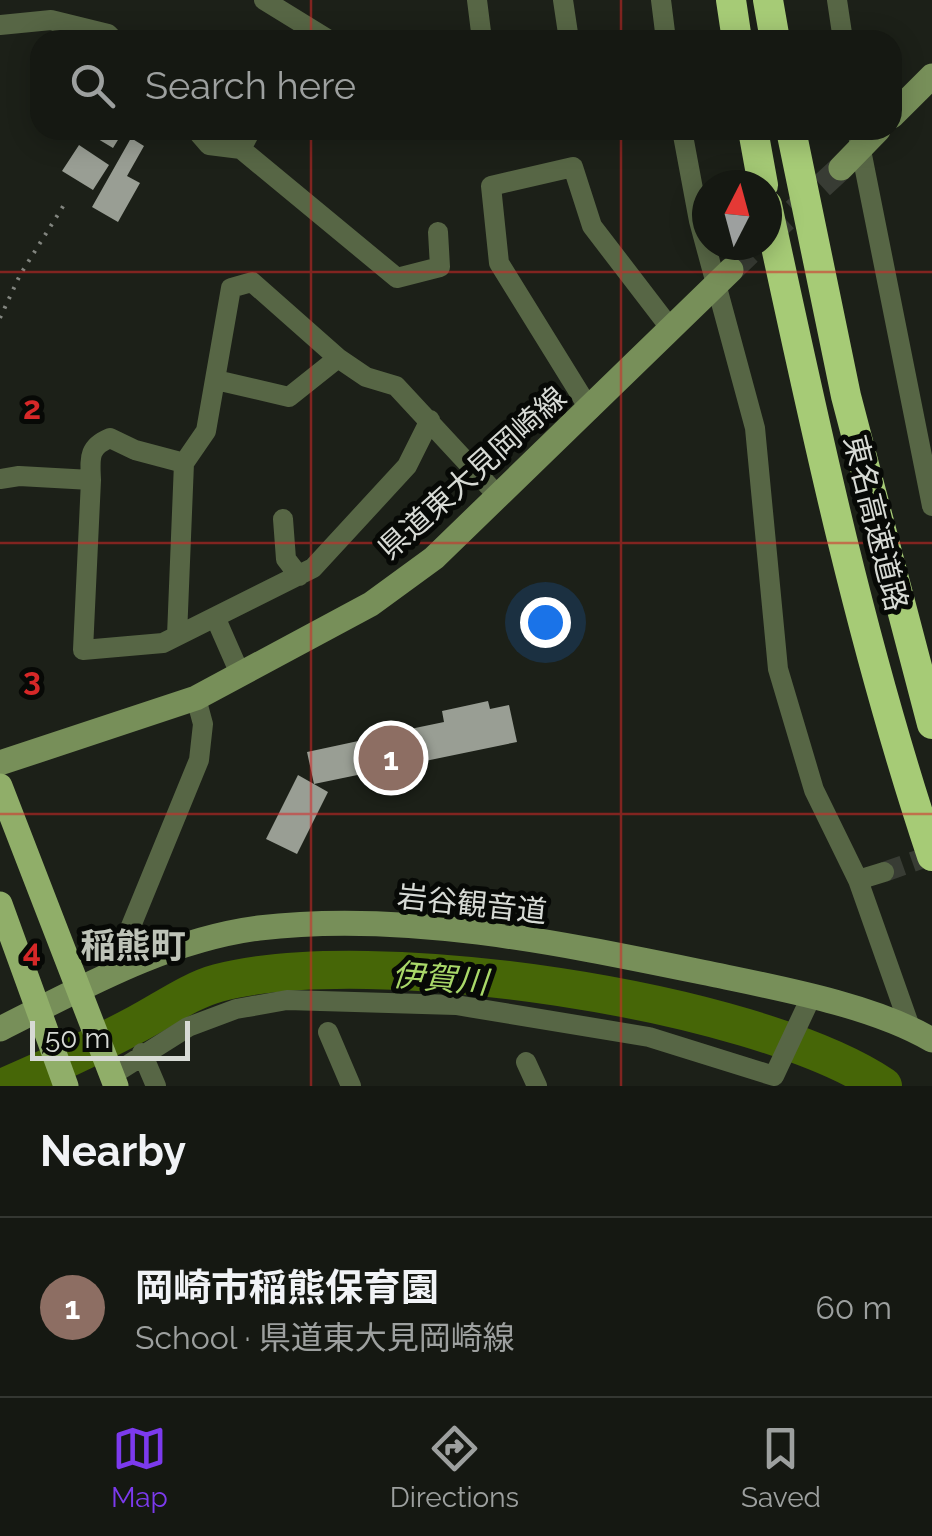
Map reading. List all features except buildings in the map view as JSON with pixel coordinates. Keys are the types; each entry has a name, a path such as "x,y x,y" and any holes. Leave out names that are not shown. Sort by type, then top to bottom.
{"highway":[{"path":"730,0 736,30"},
{"path":"768,0 773,30"},
{"path":"755,140 760,170"},
{"name":"東名高速道路","path":"792,140 846,396 932,724"},
{"name":"東名高速道路","path":"779,260 814,421 932,856"}],"main road":[{"path":"902,106 932,76"},
{"path":"840,168 862,140"},
{"name":"県道東大見岡崎線","path":"0,763 196,698 371,604 434,558 724,276"},
{"path":"0,786 114,1080"},
{"path":"0,904 66,1086"},
{"name":"岩谷観音道","path":"81,989 113,970 146,962 188,944 258,928 398,927 606,952 812,994 921,1034"},
{"path":"0,1029 81,989"}],"street":[{"path":"264,0 299,30"},
{"path":"477,0 481,30"},
{"path":"563,0 568,30"},
{"path":"660,0 664,30"},
{"path":"836,0 841,30"},
{"path":"0,24 51,20 92,30"},
{"path":"205,140 209,145 240,140"},
{"path":"247,140 397,278 440,267 438,232"},
{"path":"684,140 699,220 724,276 755,428 778,669 814,790 858,880 921,1034"},
{"path":"866,140 932,506"},
{"path":"590,410 499,263 491,186 573,167 592,226 671,330"},
{"path":"177,636 184,463 206,431 231,288 252,282 338,358 366,378 396,386 499,497"},
{"path":"216,380 290,397 338,358"},
{"path":"184,463 135,450 110,438 96,444 90,454 83,650 138,647 177,636 299,576 333,548 407,466 430,420"},
{"path":"0,479 19,476 91,480"},
{"path":"283,518 286,559 299,576"},
{"path":"216,619 241,676"},
{"path":"113,970 200,760 203,724 196,698"},
{"path":"858,880 884,872"},
{"path":"114,1080 142,1054 188,1027 236,1009 287,1000 456,1005 649,1037 774,1076 812,994"},
{"path":"328,1032 351,1086"},
{"path":"142,1054 156,1086"},
{"path":"526,1062 536,1086"}],"path":[{"path":"0,318 20,275 67,200"}],"waterway":[{"name":"伊賀川","path":"6,1086 105,1041 208,986 285,972 367,970 460,975 558,987 655,1005 745,1028 823,1055 883,1086"}],"tunnel":[{"path":"782,222 841,168"},
{"path":"731,270 741,260"},
{"path":"884,872 932,855"}],"place":[{"name":"岡崎市稲熊保育園","path":"391,758"}],"district":[{"name":"稲熊町","path":"133,945"}]}
